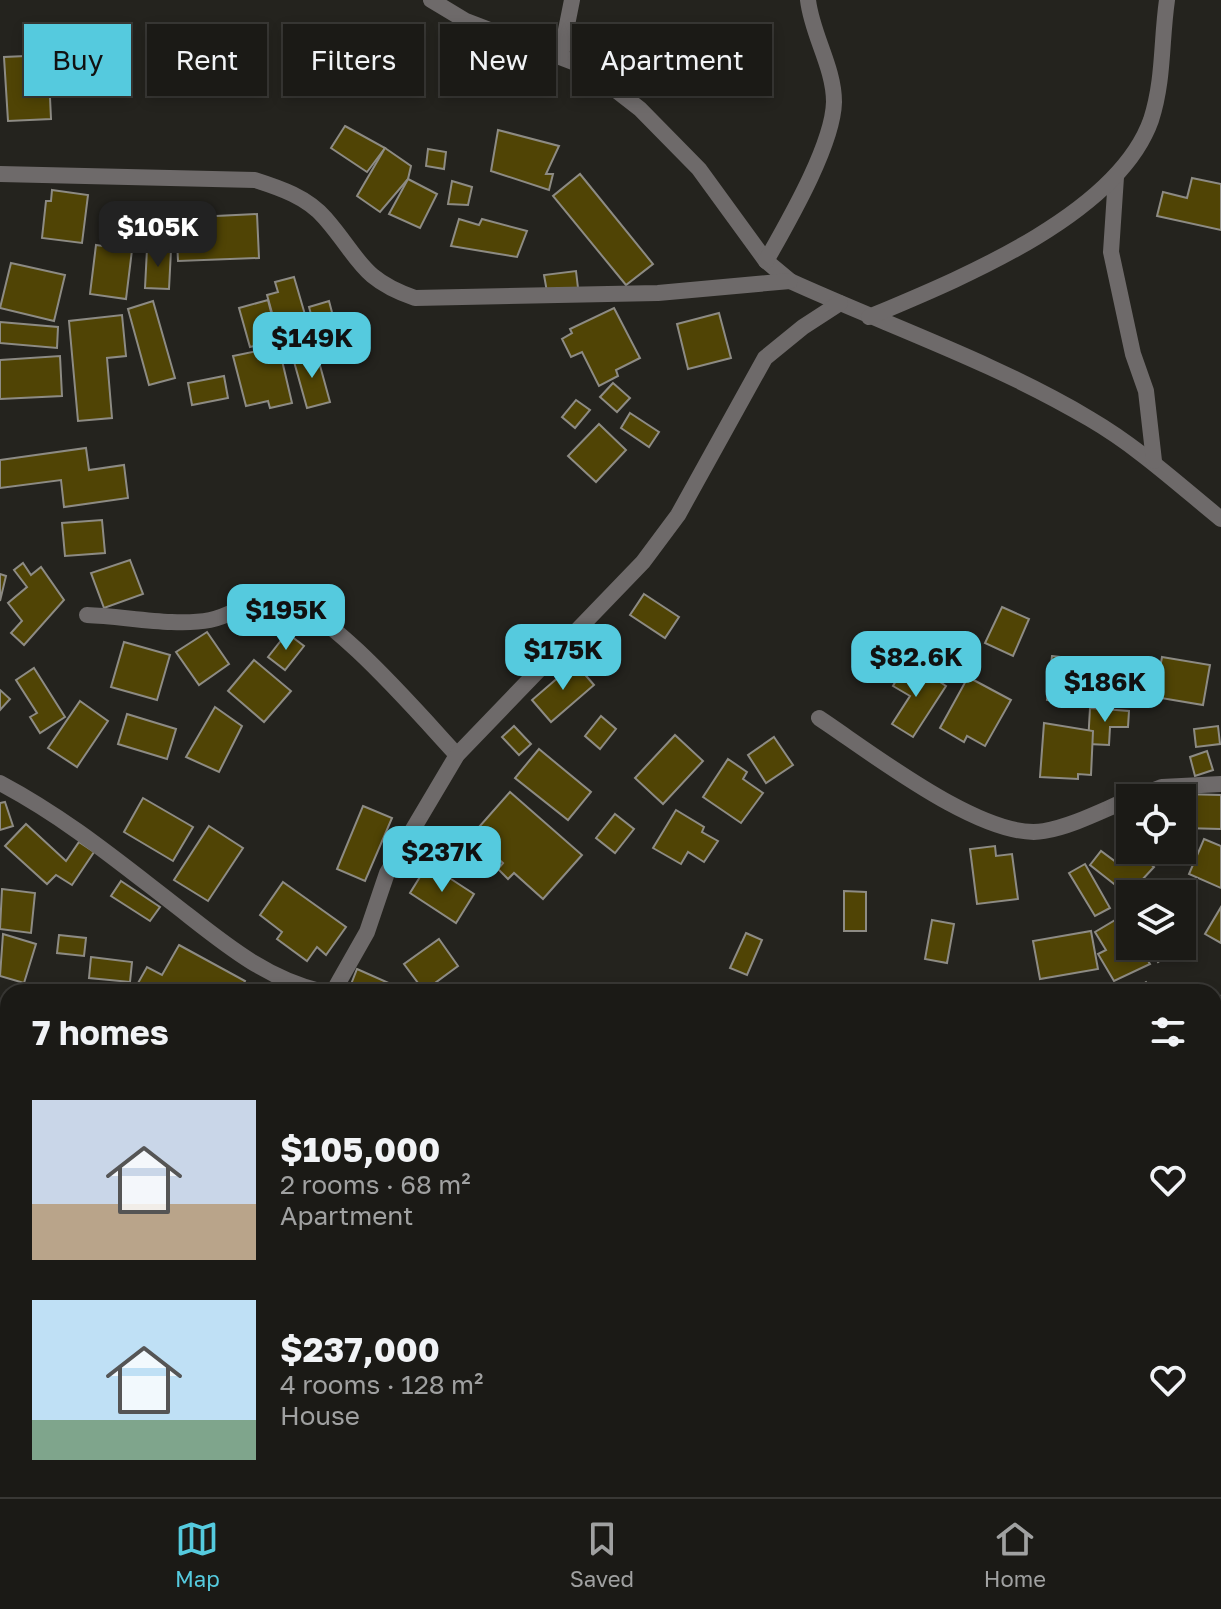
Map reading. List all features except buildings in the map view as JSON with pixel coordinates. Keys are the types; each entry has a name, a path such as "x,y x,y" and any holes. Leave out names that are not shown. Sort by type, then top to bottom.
{"street":[{"path":"431,0 478,27 561,55 586,67 640,109 699,169 766,261 790,281 1026,385 1090,419 1154,461 1221,519"},
{"path":"561,55 572,0"},
{"path":"766,261 812,172 828,134 834,101 808,0"},
{"path":"869,317 980,269 1044,232 1116,177 1149,124 1162,83 1167,0"},
{"path":"0,174 255,180 292,192 323,216 364,271 388,289 415,298 658,293 790,281"},
{"path":"1116,177 1111,252 1133,354 1146,391 1154,461"},
{"path":"338,984 367,932 387,873 457,755 643,562 678,515 765,358 803,327 840,303"},
{"path":"87,615 210,620 250,601 283,599 311,612 349,644 457,755"},
{"path":"819,718 965,811 1009,831 1043,832 1116,805"},
{"path":"0,783 55,813 255,967 290,984"},
{"path":"1196,785 1221,784"}]}
